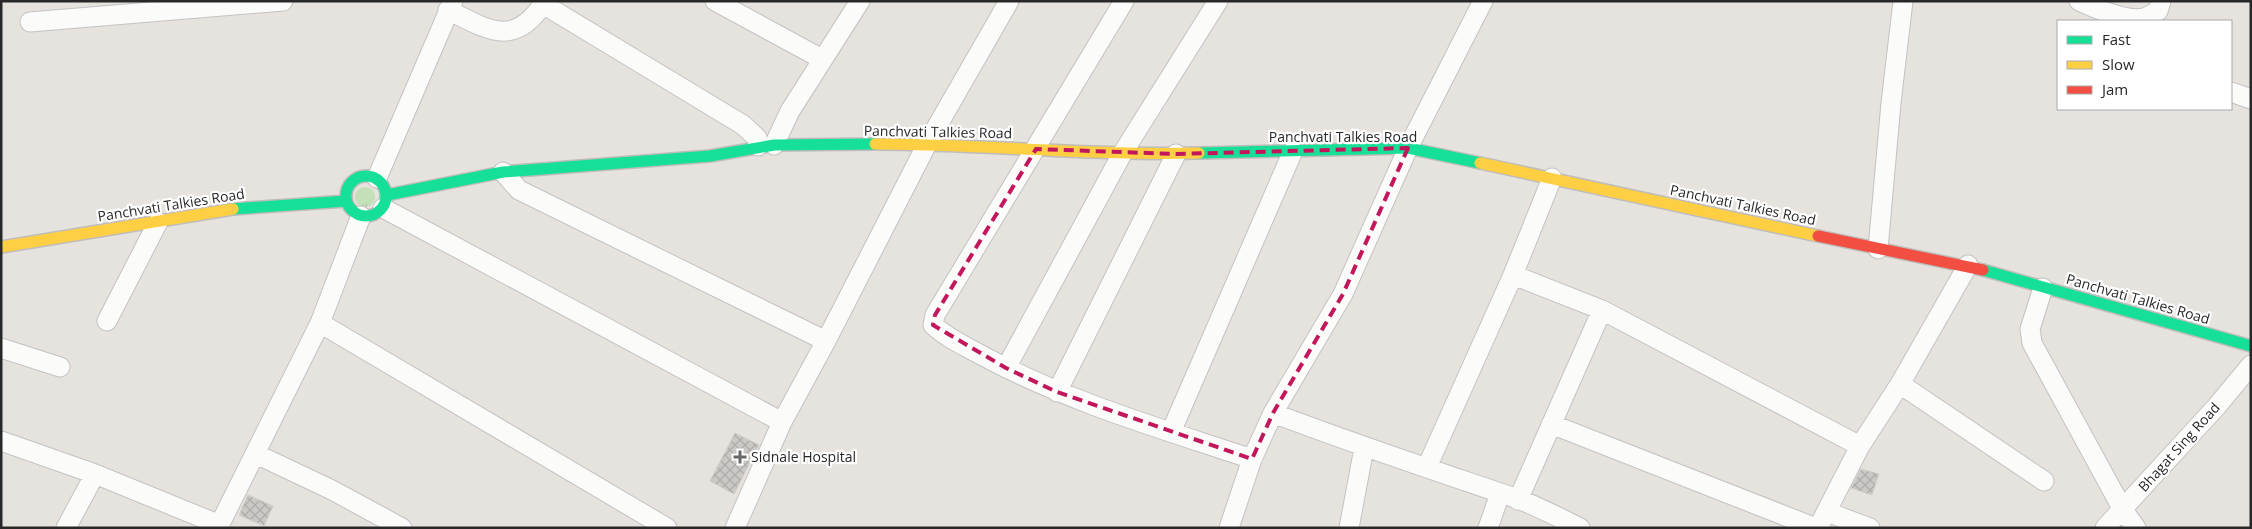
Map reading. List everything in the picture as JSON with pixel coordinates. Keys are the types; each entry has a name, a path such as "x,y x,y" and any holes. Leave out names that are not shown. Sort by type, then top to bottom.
{"main road":[{"name":"Panchvati Talkies Road","path":"385,202 503,172 710,156 766,146 926,144 1122,154 1408,148 1878,249 1968,265 2251,346"},
{"path":"364,176 377,178 382,183 385,202 373,216 361,216 349,208 346,202 347,188 357,178 364,176"},
{"name":"Panchvati Talkies Road","path":"1,247 234,209 346,202"}],"street":[{"path":"30,22 81,10 283,1"},
{"path":"714,1 822,59"},
{"path":"377,178 450,6 497,33 515,31 530,19 544,3 743,126 766,146 860,1"},
{"path":"734,528 782,422 826,341 926,144 1009,1"},
{"path":"1124,1 935,315 933,325 942,334 1006,368 1057,392 1252,460"},
{"path":"1006,368 1122,154 1218,1"},
{"path":"1229,528 1252,460 1273,413 1343,294 1408,148 1483,1"},
{"path":"1878,249 1891,103 1903,1"},
{"path":"2079,1 2097,9 2124,16 2143,18 2158,11 2161,1"},
{"path":"2232,92 2251,98"},
{"path":"1171,432 1293,151"},
{"path":"1057,392 1176,154"},
{"path":"503,172 519,190 826,341"},
{"path":"1427,466 1513,275 1552,178"},
{"path":"385,202 782,422"},
{"path":"1,441 95,474 219,526 320,323 361,216"},
{"path":"107,321 158,222"},
{"path":"1821,522 1860,446 1900,384 1968,265"},
{"path":"1513,275 1602,310 1860,446"},
{"path":"2043,288 2030,329 2032,343 2123,510 2136,528"},
{"path":"1518,500 1602,310"},
{"path":"320,323 668,528"},
{"path":"1,348 60,367"},
{"name":"Bhagat Sing Road","path":"2105,528 2217,406 2251,365"},
{"path":"1900,384 2044,481"},
{"path":"1273,413 1364,448 1427,466 1518,500 1580,528"},
{"path":"1551,424 1821,522 1870,528"},
{"path":"1349,528 1364,448"},
{"path":"256,454 332,490 402,528"},
{"path":"66,528 95,474"},
{"path":"1488,528 1500,494"}],"highlighted area":[{"path":"1408,148 1343,294 1273,413 1252,459 1057,392 1006,368 933,325 935,315 1036,149 1176,154"}],"green space":[{"path":"365,187 372,190 375,197 372,204 365,207 358,204 355,197 358,190"}],"building":[{"path":"735,433 759,445 734,494 710,481"},
{"path":"1861,469 1879,474 1872,495 1851,488"},
{"path":"248,495 273,506 264,526 239,515"}],"traffic: fast":[{"path":"387,195 503,172 710,156 774,145 875,144"},
{"path":"1199,153 1408,148 1480,163"},
{"path":"370,176 377,179 383,185 386,196 385,204 377,213 370,216 362,216 355,213 347,204 346,192 349,185 358,177 370,176"},
{"path":"233,209 346,201"},
{"path":"1983,270 2251,346"}],"traffic: slow":[{"path":"875,144 1118,153 1199,153"},
{"path":"1480,163 1818,236"},
{"path":"1,247 233,209"}],"traffic: jam":[{"path":"1818,236 1983,270"}],"place":[{"name":"Sidnale Hospital","path":"740,457"}]}
